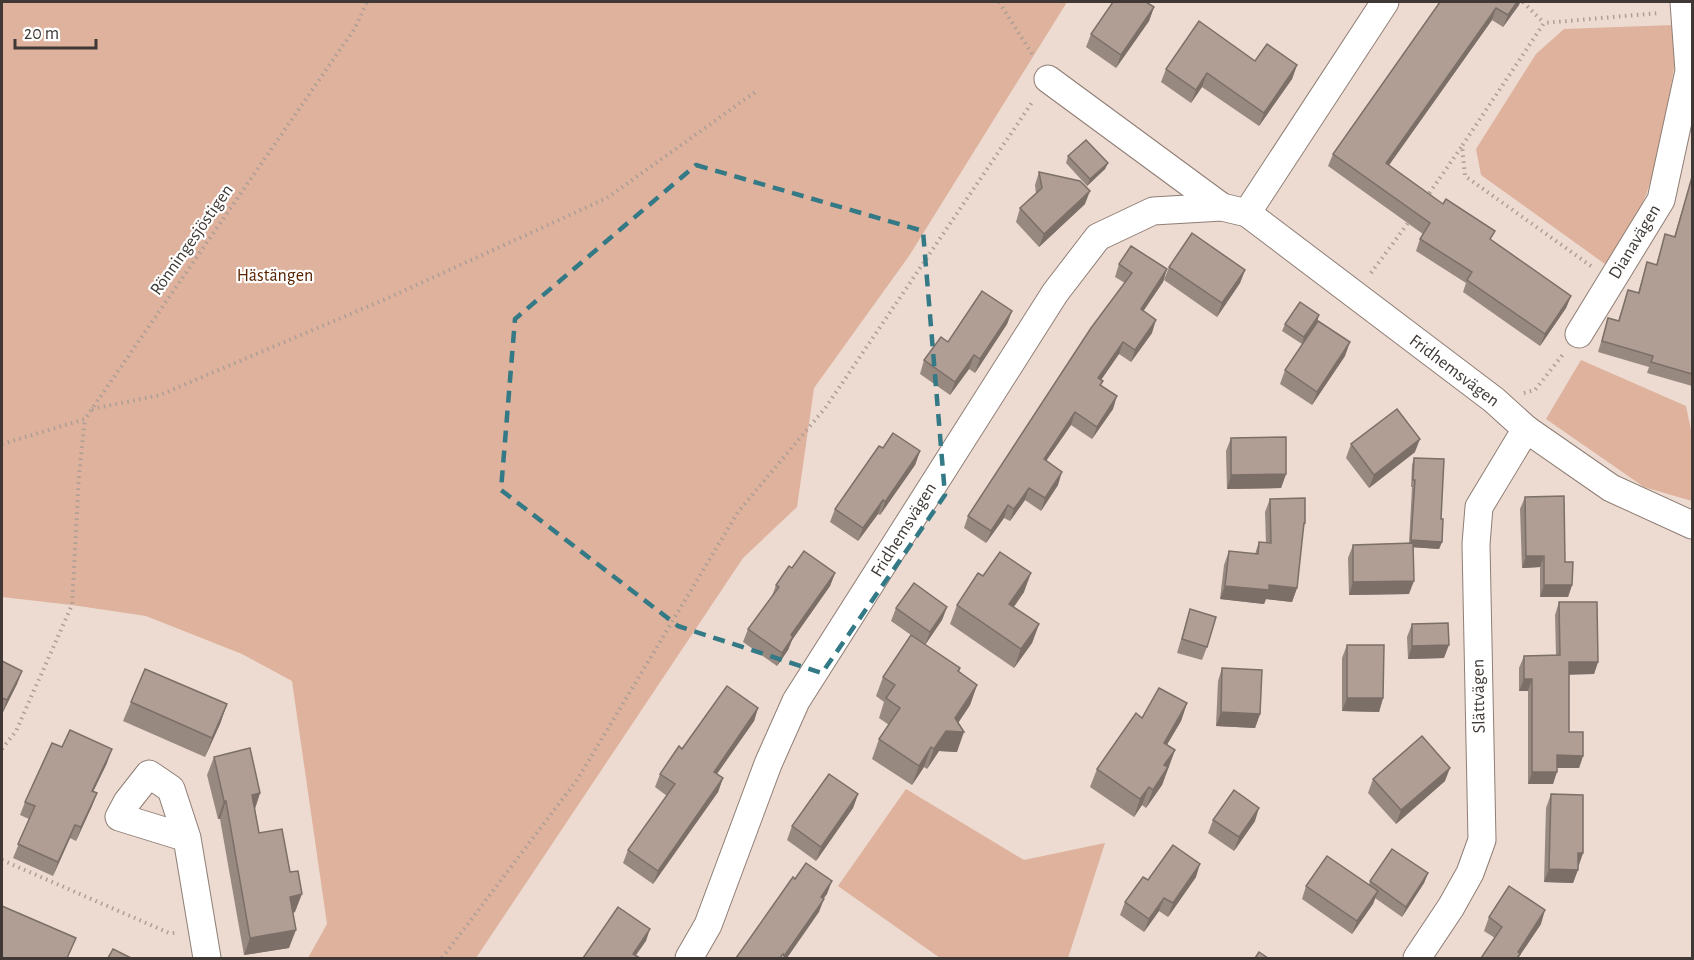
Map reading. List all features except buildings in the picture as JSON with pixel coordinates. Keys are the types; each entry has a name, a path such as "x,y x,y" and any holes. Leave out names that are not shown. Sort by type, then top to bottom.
{"street":[{"path":"1234,210 1385,2"},
{"name":"Dianavägen","path":"1579,334 1661,200 1689,71 1684,6"},
{"name":"Fridhemsvägen","path":"1048,80 1355,296 1494,400 1526,429 1611,488 1692,525"},
{"name":"Fridhemsvägen","path":"689,958 708,925 768,764 796,701 1055,293 1098,237 1153,211 1234,210"},
{"name":"Slättvägen","path":"1417,958 1451,908 1470,873 1482,840 1476,544 1479,507 1526,429"},
{"path":"187,838 206,946"}],"path":[{"name":"Rönningesjöstigen","path":"85,419 355,28 367,2"},
{"path":"442,958 578,780 738,512 826,407 1048,80 999,2"},
{"path":"1523,2 1544,23"},
{"path":"1422,203 1544,23 1684,6"},
{"path":"92,409 160,395 388,298 607,198 758,90"},
{"path":"1462,146 1465,176 1611,280"},
{"path":"1355,296 1416,212"},
{"path":"1494,400 1534,390 1579,334"},
{"path":"2,444 85,419 79,475 72,604 16,731 2,749"},
{"path":"2,860 169,933 206,946"}],"highlighted area":[{"path":"696,165 923,231 945,495 822,673 678,626 501,490 515,319"}],"green space":[{"name":"Hästängen","path":"2,2 1067,2 909,256 814,388 797,507 743,558 476,958 308,958 327,924 292,681 242,654 146,616 2,597"},
{"path":"1674,25 1674,68 1661,149 1646,195 1624,245 1605,264 1481,175 1476,149 1536,54 1564,29"},
{"path":"1581,360 1686,406 1692,435 1692,501 1644,487 1546,419"},
{"path":"906,789 1024,860 1105,843 1068,958 940,958 838,886"}]}
